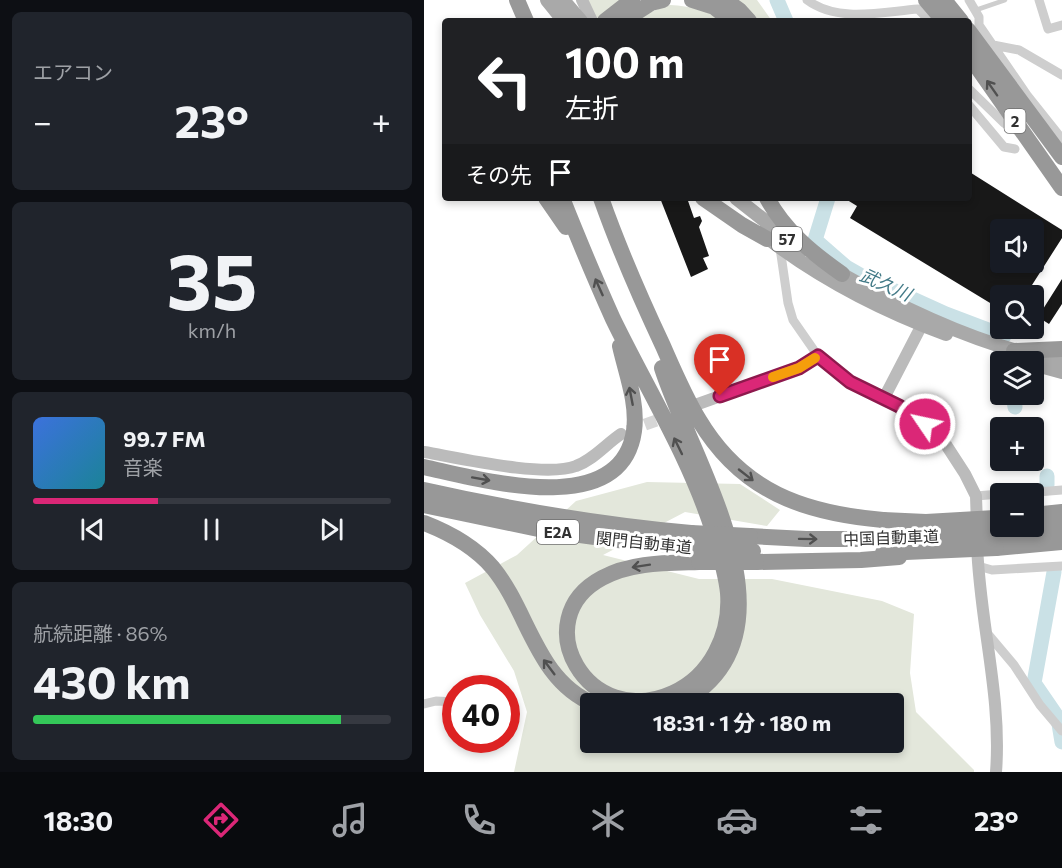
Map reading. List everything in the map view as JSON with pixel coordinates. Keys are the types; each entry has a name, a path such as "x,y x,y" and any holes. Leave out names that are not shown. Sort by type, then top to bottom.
{"highway":[{"path":"517,0 525,18"},
{"path":"614,18 632,0"},
{"path":"615,18 663,0"},
{"path":"692,0 714,7 728,18"},
{"path":"725,0 746,18"},
{"path":"926,0 941,18"},
{"path":"944,0 959,18"},
{"name":"2","path":"972,35 1062,157"},
{"name":"2","path":"972,61 1020,142 1062,188"},
{"path":"548,201 585,255"},
{"path":"563,201 613,319 679,448 700,495 715,538 726,577 728,610 722,639 710,663 694,680 671,694 646,700 621,699 598,690 574,663 568,639 571,615 582,594 600,578 629,568 670,563 695,547 753,550 861,560 976,558"},
{"path":"592,201 617,242"},
{"path":"602,201 642,301 699,421 711,439 738,469 768,491 800,506 838,516 990,528"},
{"path":"707,201 774,244"},
{"path":"770,201 786,226 809,251 842,274"},
{"path":"642,301 673,399 720,515 730,546 740,592 739,622 731,648 725,661 696,693"},
{"path":"424,467 547,488 577,487 608,473 628,450 632,441 634,420 632,396 613,319"},
{"path":"1044,352 1062,349"},
{"name":"関門自動車道","path":"424,490 547,516 625,527 695,547"},
{"name":"関門自動車道","path":"424,505 543,530 617,540 695,547 722,542"},
{"path":"1044,514 1062,512"},
{"path":"424,523 451,535 484,559 509,593 536,647 551,670 569,688 580,695"},
{"name":"中国自動車道","path":"1044,528 1062,527"},
{"name":"中国自動車道","path":"883,546 990,530"},
{"name":"中国自動車道","path":"722,542 753,550 806,539 976,558 990,537"},
{"name":"中国自動車道","path":"1037,537 1062,542"}],"main road":[{"path":"547,0 562,18"},
{"path":"564,0 579,18"},
{"name":"57","path":"721,201 774,244 863,297 1005,351"},
{"name":"57","path":"740,201 815,260 924,321"},
{"name":"57","path":"1044,359 1062,361"},
{"path":"1044,367 1062,372"}],"street":[{"path":"582,0 591,18"},
{"path":"807,0 826,11 840,14 918,9 927,18"},
{"path":"969,0 979,16 979,25 1048,125 1062,139"},
{"path":"1039,0 1048,29 1062,25"},
{"path":"993,45 1019,50 1062,75"},
{"path":"972,92 1020,142 1004,147 972,109"},
{"path":"774,244 793,320 818,356 850,382 914,416 941,437 976,496 976,558 987,633 997,734 996,772"},
{"path":"884,399 924,321"},
{"path":"698,404 792,371 818,356"},
{"path":"424,452 516,467 561,469 574,467 584,462 621,434"},
{"path":"1044,492 1062,490"},
{"path":"976,496 990,495"},
{"path":"976,558 992,570 1062,566"},
{"path":"987,633 1014,665 1040,705 1062,731"},
{"path":"424,704 442,701"}],"lane":[{"path":"976,10 1005,0"}],"shaded area":[{"path":"587,0 620,0 600,18 596,18"},
{"path":"738,0 757,0 770,18 755,18"},
{"path":"685,6 717,18 637,18 663,7"},
{"path":"647,482 740,484 780,510 767,526 685,512 603,555 699,579 772,579 882,601 914,614 910,673 916,712 974,772 514,772 520,753 527,712 520,690 520,675 515,675 480,615 465,583 517,555 576,501"}],"building":[{"path":"972,174 1062,230 1062,238 1044,266 1044,219 990,219 990,273 1040,273 1032,285 990,285 990,303 850,218 857,206 849,201 972,201"},
{"path":"661,201 688,201 694,218 700,216 702,221 699,227 709,256 703,258 708,269 691,277"},
{"path":"1062,279 1062,304 1049,324 1044,321 1044,308"}],"waterway":[{"name":"武久川","path":"777,0 785,18"},
{"name":"武久川","path":"827,201 815,240 846,267 946,314 990,331"},
{"name":"武久川","path":"1047,476 1047,485"},
{"name":"武久川","path":"1054,572 1034,683 1058,718 1062,742"}],"tunnel":[{"path":"628,431 671,415"}],"slow traffic":[{"path":"773,377 799,368 815,358"}],"route":[{"path":"720,396 785,374 818,356 850,382 899,406 925,424"}]}
